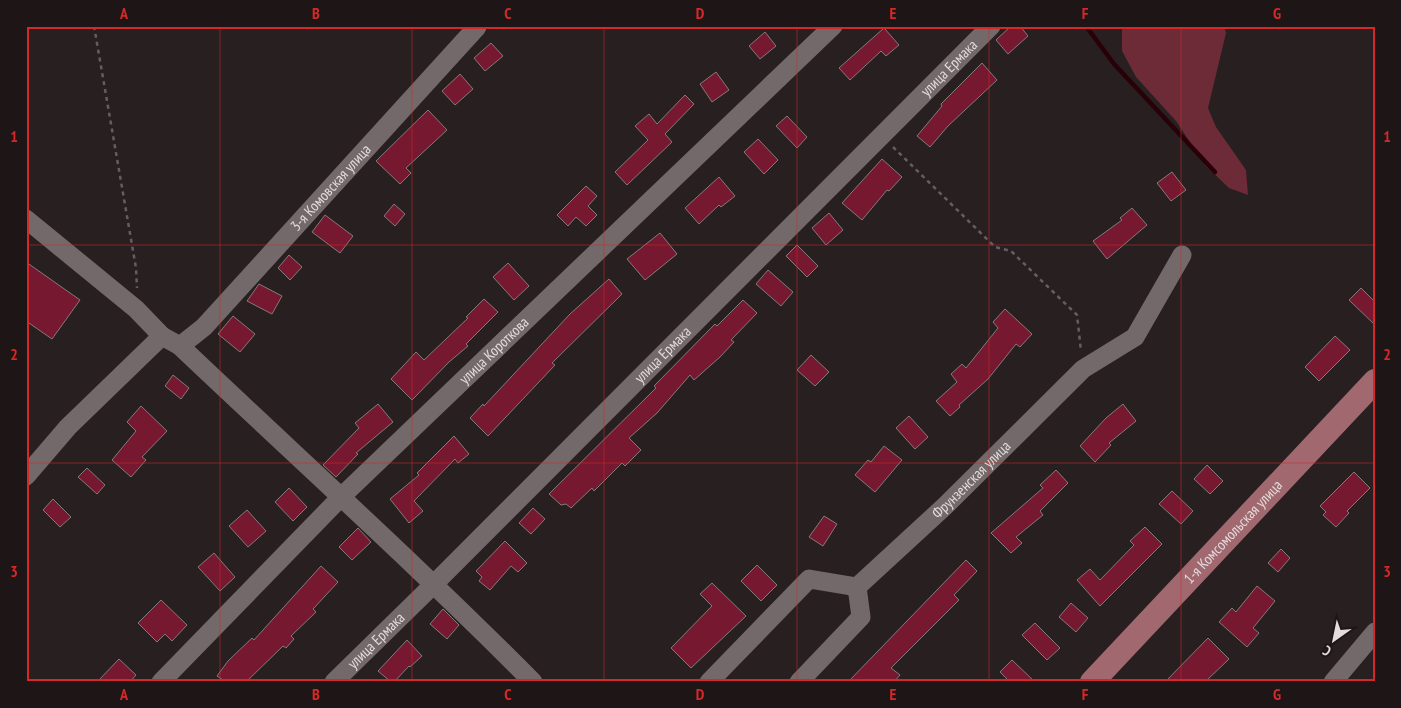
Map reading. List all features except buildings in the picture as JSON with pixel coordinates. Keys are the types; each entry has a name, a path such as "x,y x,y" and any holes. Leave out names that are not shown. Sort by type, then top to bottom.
{"main road":[{"name":"1-я Комсомольская улица","path":"1092,682 1375,381"}],"street":[{"name":"улица Короткова","path":"161,682 340,498 833,26"},
{"name":"улица Ермака","path":"334,682 435,584 991,26"},
{"name":"3-я Комовская улица","path":"180,346 204,327 477,27"},
{"path":"26,219 136,309 162,336 180,346 340,498 435,584 533,682"},
{"name":"Фрунзенская улица","path":"857,587 945,506 1083,369 1135,337 1182,255"},
{"path":"26,476 68,427 162,336"},
{"path":"709,682 809,579 857,587 861,617 799,682"},
{"path":"1333,682 1375,632"}],"path":[{"path":"94,26 136,268 136,309"},
{"path":"882,136 995,247 1011,251 1077,315 1083,369"}],"shaded area":[{"path":"1122,26 1224,26 1226,33 1208,108 1216,127 1246,170 1248,195 1229,188 1206,166 1176,121 1136,77 1122,51"}],"waterway":[{"path":"1086,26 1114,64 1215,172"}]}
